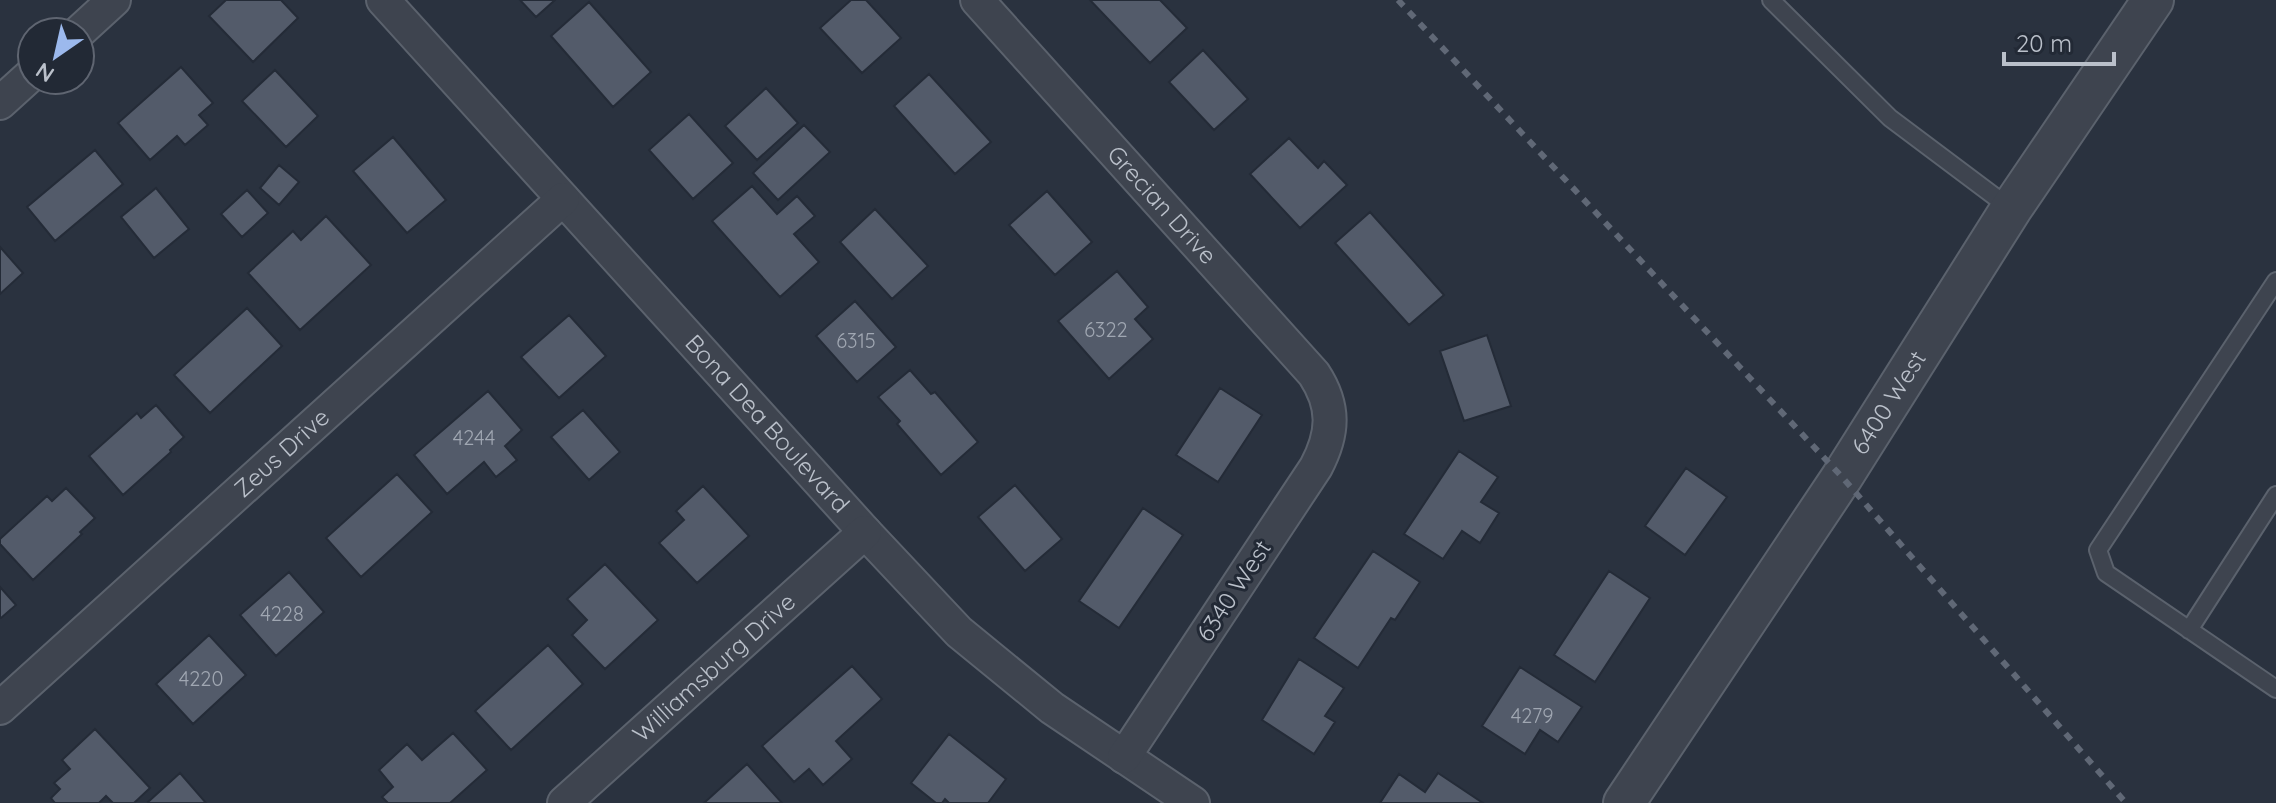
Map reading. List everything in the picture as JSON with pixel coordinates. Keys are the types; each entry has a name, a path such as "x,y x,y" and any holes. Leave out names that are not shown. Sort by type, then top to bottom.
{"street":[{"path":"96,16 114,0"},
{"name":"Bona Dea Boulevard","path":"383,0 959,632 1052,708 1193,803"},
{"name":"Grecian Drive","path":"977,0 1314,374 1324,388 1332,420"},
{"name":"6400 West","path":"1624,803 1842,477 2011,209 2153,0"},
{"path":"0,103 16,88"},
{"name":"Zeus Drive","path":"0,708 563,199"},
{"name":"6340 West","path":"1124,757 1316,467 1324,453 1332,420"},
{"name":"Williamsburg Drive","path":"564,803 865,532"}],"lane":[{"path":"1771,0 1890,118 2011,209"},
{"path":"2276,281 2098,550 2106,573 2276,689"},
{"path":"2189,630 2276,495"}],"building":[{"path":"226,0 281,0 298,18 253,62 209,16"},
{"path":"520,0 555,0 536,17"},
{"path":"851,0 866,0 901,38 862,73 820,28"},
{"path":"1090,0 1160,0 1187,28 1150,63"},
{"path":"589,2 651,72 613,107 551,36"},
{"path":"1203,50 1248,99 1214,130 1169,82"},
{"path":"181,67 213,103 199,115 208,125 185,145 177,136 150,160 118,123"},
{"path":"275,70 318,116 286,147 242,101"},
{"path":"929,74 991,142 955,174 894,106"},
{"path":"766,88 798,123 757,160 725,126"},
{"path":"689,114 733,163 693,199 649,150"},
{"path":"804,125 830,152 778,200 753,173"},
{"path":"393,137 446,200 407,233 353,171"},
{"path":"1289,138 1318,168 1324,161 1347,185 1300,228 1250,174"},
{"path":"95,150 123,184 55,241 27,207"},
{"path":"279,165 299,182 279,205 260,188"},
{"path":"752,186 777,214 797,196 815,216 794,234 819,262 780,297 712,221"},
{"path":"156,188 189,229 154,258 121,217"},
{"path":"247,190 268,213 242,237 221,214"},
{"path":"1047,191 1092,242 1055,275 1009,225"},
{"path":"875,209 928,266 892,299 840,242"},
{"path":"1370,212 1444,295 1409,325 1335,243"},
{"path":"326,216 371,265 300,330 248,273 293,231 301,240"},
{"path":"0,247 23,273 0,294"},
{"path":"1117,271 1148,307 1135,319 1153,339 1109,379 1058,321"},
{"path":"855,301 896,347 857,382 816,336"},
{"path":"247,308 282,346 210,413 174,375"},
{"path":"569,315 606,356 559,398 521,357"},
{"path":"1487,335 1511,406 1464,421 1440,351"},
{"path":"910,370 931,394 935,392 978,442 941,475 878,397"},
{"path":"1220,388 1262,415 1218,482 1176,455"},
{"path":"488,391 522,430 505,446 517,460 496,477 484,462 447,494 414,455"},
{"path":"156,405 184,437 123,495 89,456 137,413 141,418"},
{"path":"583,410 620,452 589,480 551,437"},
{"path":"1459,451 1498,477 1481,502 1499,513 1480,543 1462,531 1443,559 1404,534"},
{"path":"1686,468 1727,497 1685,555 1645,526"},
{"path":"397,474 432,512 361,577 326,538"},
{"path":"1015,485 1062,539 1025,571 978,517"},
{"path":"703,486 749,536 697,583 659,543 684,520 676,511"},
{"path":"66,488 95,518 33,580 0,544 0,539 47,496 52,501"},
{"path":"1143,508 1183,535 1119,628 1079,601"},
{"path":"1373,551 1420,582 1395,620 1391,618 1358,668 1314,638"},
{"path":"605,564 658,620 605,669 572,635 587,620 567,599"},
{"path":"1609,571 1650,598 1595,682 1554,655"},
{"path":"289,572 324,612 276,656 240,615"},
{"path":"0,587 16,605 1,618 0,617"},
{"path":"209,635 246,675 193,724 156,684"},
{"path":"548,645 583,684 511,750 475,711"},
{"path":"1299,659 1344,688 1325,716 1335,722 1314,754 1262,720"},
{"path":"852,666 882,699 836,741 852,759 823,785 809,769 794,782 762,746"},
{"path":"1520,667 1582,707 1558,742 1540,730 1525,754 1482,726"},
{"path":"95,729 150,788 134,803 113,803 106,796 99,803 55,803 51,798 60,789 54,783 70,769 62,760"},
{"path":"453,733 487,770 450,803 388,803 382,797 393,787 379,770 407,744 422,760"},
{"path":"949,734 1006,779 988,803 949,803 945,799 942,803 936,803 911,783"},
{"path":"747,764 782,803 704,803"},
{"path":"180,773 206,803 148,802"},
{"path":"1438,773 1483,803 1380,803 1399,774 1425,792"}],"railway":[{"path":"1398,0 1842,477 2126,803"}]}
